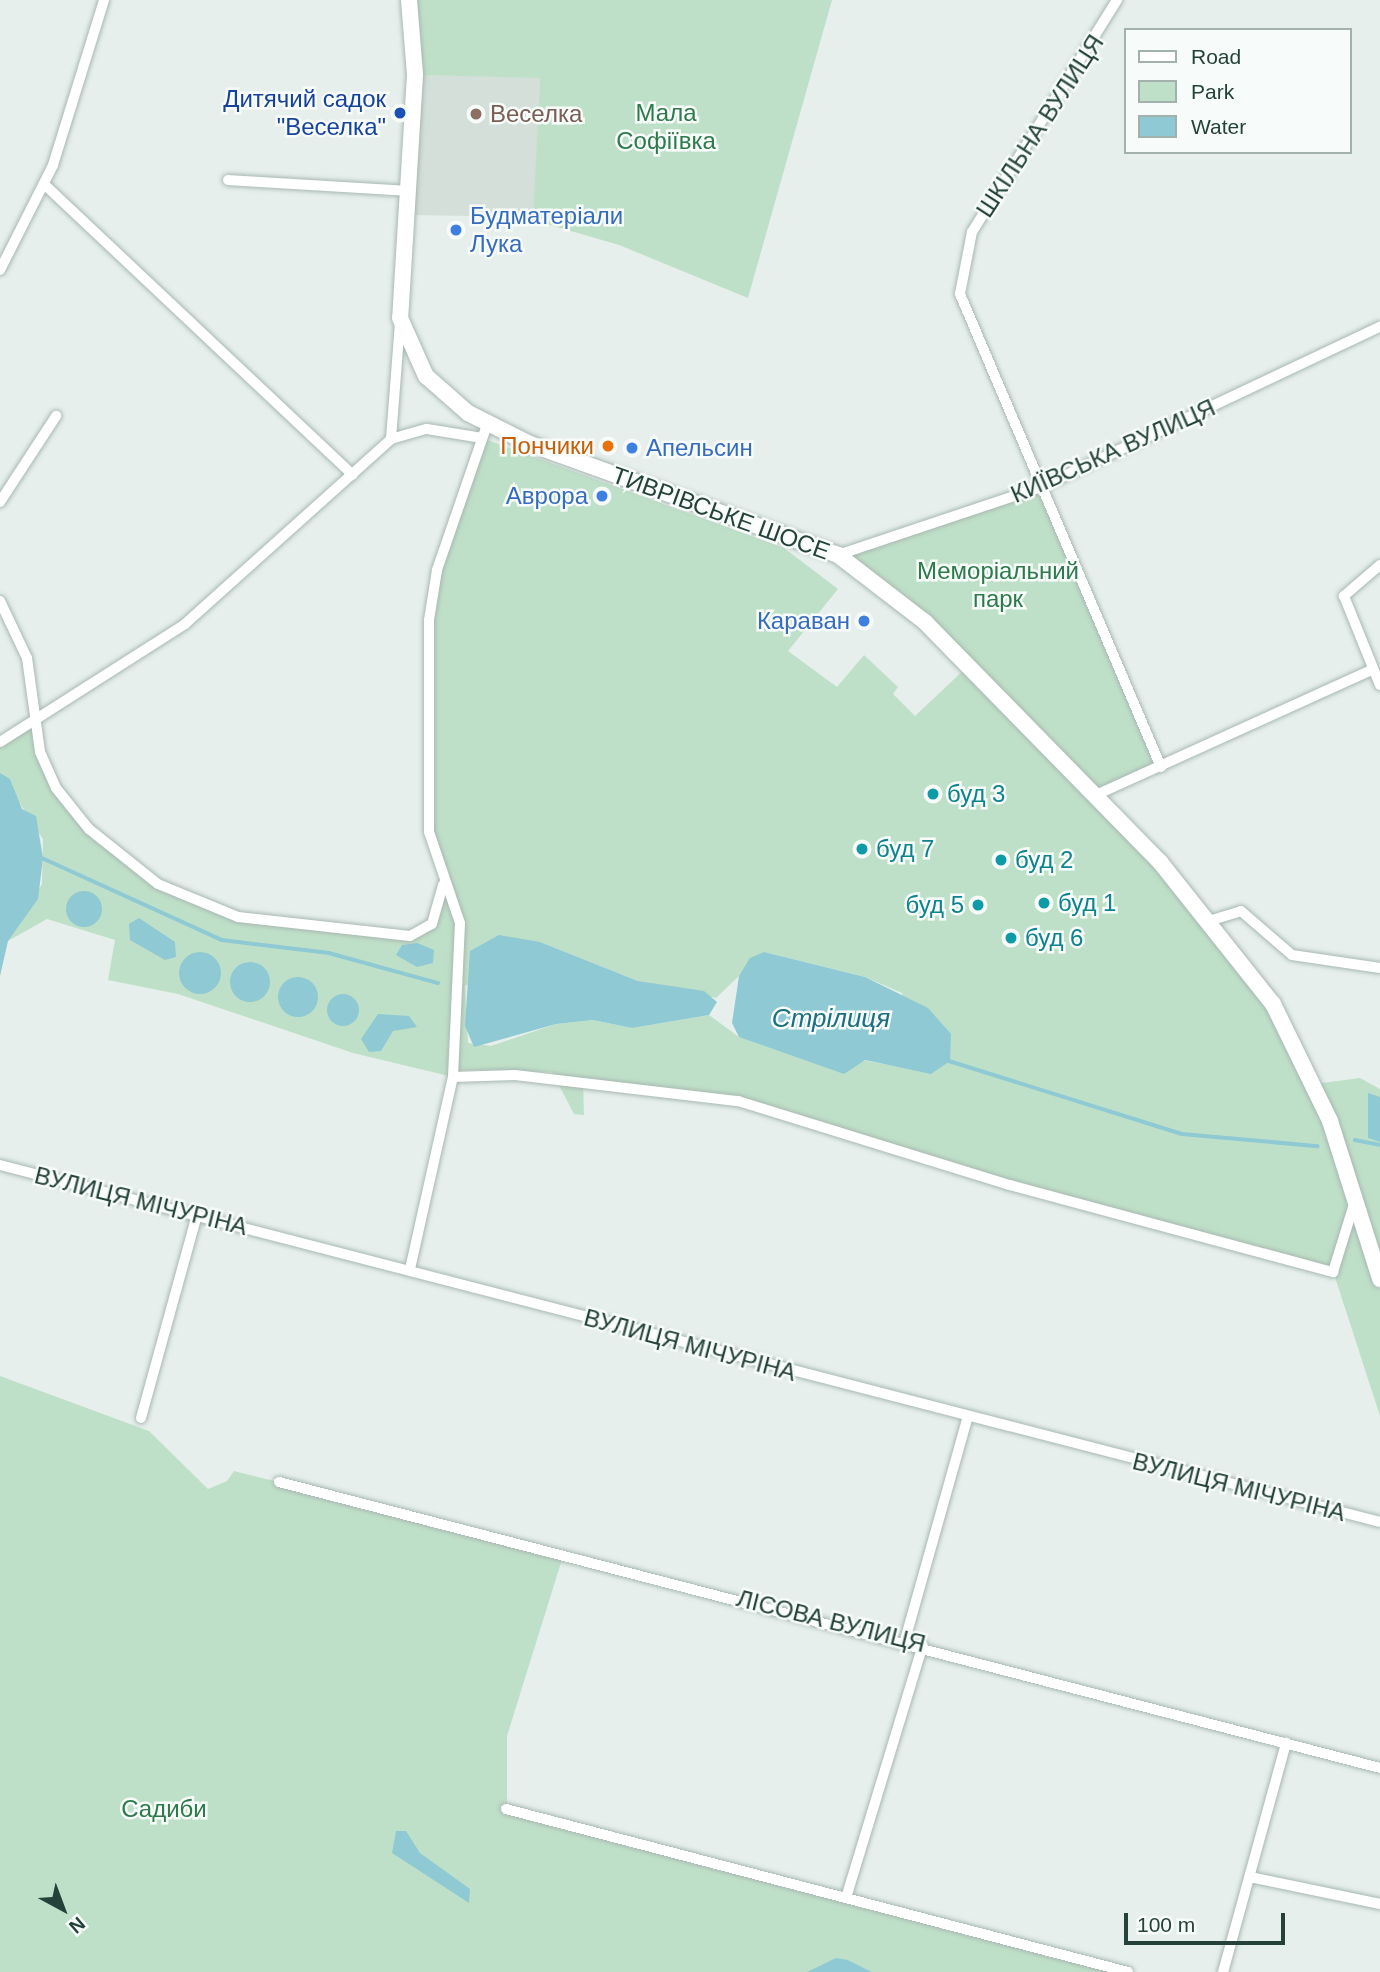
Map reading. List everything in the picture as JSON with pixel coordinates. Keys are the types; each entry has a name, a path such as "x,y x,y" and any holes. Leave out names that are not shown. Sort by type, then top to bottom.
{"main road":[{"name":"ТИВРІВСЬКЕ ШОСЕ","path":"408,0 415,75 400,318 426,376 484,431 838,555 925,622 1096,795 1212,920 1293,1040 1356,1198 1380,1279"}],"street":[{"path":"0,270 44,184 104,0"},
{"name":"ШКІЛЬНА ВУЛИЦЯ","path":"1117,0 1009,168 972,232 963,264 960,294 1161,766"},
{"path":"228,180 409,191"},
{"path":"44,184 353,475"},
{"path":"391,439 400,318"},
{"name":"КИЇВСЬКА ВУЛИЦЯ","path":"838,555 1041,487 1380,327"},
{"path":"0,502 56,416"},
{"path":"0,742 38,713 185,624 391,439 427,429 484,431 437,570 429,620 429,832 444,884 460,923 453,1077 410,1269"},
{"path":"1380,565 1344,596 1371,670 1380,685"},
{"path":"0,601 27,658 44,762 75,814 142,873 200,905 253,919 419,935 432,924 444,884"},
{"path":"1096,795 1371,670"},
{"path":"1212,920 1241,911 1292,955 1380,968"},
{"path":"453,1077 515,1075 738,1101 1010,1185 1333,1272 1356,1198"},
{"name":"ВУЛИЦЯ МІЧУРІНА","path":"0,1165 410,1269 967,1419 1380,1522"},
{"path":"141,1418 197,1215"},
{"path":"905,1640 967,1419"},
{"name":"ЛІСОВА ВУЛИЦЯ","path":"279,1482 923,1644 1380,1768"},
{"path":"846,1898 923,1644"},
{"path":"1223,1972 1286,1743"},
{"path":"506,1809 1128,1972"},
{"path":"1250,1877 1380,1904"}],"shaded area":[{"name":"Веселка","path":"415,75 540,77 538,217 413,215"}],"green space":[{"name":"Мала Софіївка","path":"409,0 832,0 748,298 619,245 533,220 540,78 415,75"},
{"name":"Меморіальний парк","path":"482,438 784,548 838,589 788,651 837,687 864,655 898,687 893,694 915,716 968,666 838,555 1041,487 1161,767 1096,795 1212,920 1315,1084 1360,1078 1380,1089 1380,1416 1333,1271 1115,1214 739,1098 583,1080 584,1115 574,1114 552,1072 461,1070 453,1077 353,1053 178,994 108,980 115,940 47,919 8,941 42,884 43,839 0,773 0,742 38,713 38,736 56,788 125,859 220,913 410,936 426,931 444,884 434,854 433,586","holes":["540,942 638,981 716,998 764,952 865,977 902,993 910,1069 739,1037 709,1015 632,1028 593,1020 556,1024 491,1046 468,1043 465,986"]},
{"name":"Садиби","path":"0,1376 149,1431 208,1489 227,1481 234,1471 564,1553 507,1736 507,1809 1128,1972 872,1972 848,1960 807,1972 0,1972"}],"water":[{"path":"0,773 10,779 22,809 36,816 43,858 38,899 8,941 0,976"},
{"path":"84,891 97,896 102,909 97,922 84,927 71,922 66,909 71,896"},
{"path":"139,918 175,942 176,957 165,960 130,940 129,924"},
{"name":"Стрілиця","path":"499,935 540,942 638,981 704,991 717,1002 709,1015 632,1028 593,1020 556,1024 474,1047 465,1026 470,951"},
{"path":"417,943 434,950 433,963 417,967 396,955 402,945"},
{"path":"200,952 215,958 221,973 215,988 200,994 185,988 179,973 185,958"},
{"name":"Стрілиця","path":"764,952 865,977 928,1008 951,1034 950,1061 931,1074 865,1060 844,1074 739,1037 732,1023 739,976 750,958"},
{"path":"250,962 264,968 270,982 264,996 250,1002 236,996 230,982 236,968"},
{"path":"298,977 312,983 318,997 312,1011 298,1017 284,1011 278,997 284,983"},
{"path":"343,994 354,999 359,1010 354,1021 343,1026 332,1021 327,1010 332,999"},
{"path":"378,1014 409,1016 417,1027 393,1031 381,1051 369,1052 361,1039"},
{"path":"1368,1093 1380,1097 1380,1142 1368,1138"},
{"path":"396,1831 406,1831 420,1853 470,1889 469,1903 392,1853"},
{"path":"836,1958 848,1960 872,1972 807,1972"}],"waterway":[{"path":"40,857 222,940 329,953 438,983"},
{"path":"946,1060 1182,1134 1317,1146"},
{"path":"1355,1140 1380,1145"}],"place":[{"name":"Дитячий садок \"Веселка\"","path":"400,113"},
{"name":"Веселка","path":"476,114"},
{"name":"Будматеріали Лука","path":"456,230"},
{"name":"Пончики","path":"608,446"},
{"name":"Апельсин","path":"632,448"},
{"name":"Аврора","path":"602,496"},
{"name":"Караван","path":"864,621"},
{"name":"буд 3","path":"933,794"},
{"name":"буд 7","path":"862,849"},
{"name":"буд 2","path":"1001,860"},
{"name":"буд 1","path":"1044,903"},
{"name":"буд 5","path":"978,905"},
{"name":"буд 6","path":"1011,938"}]}
